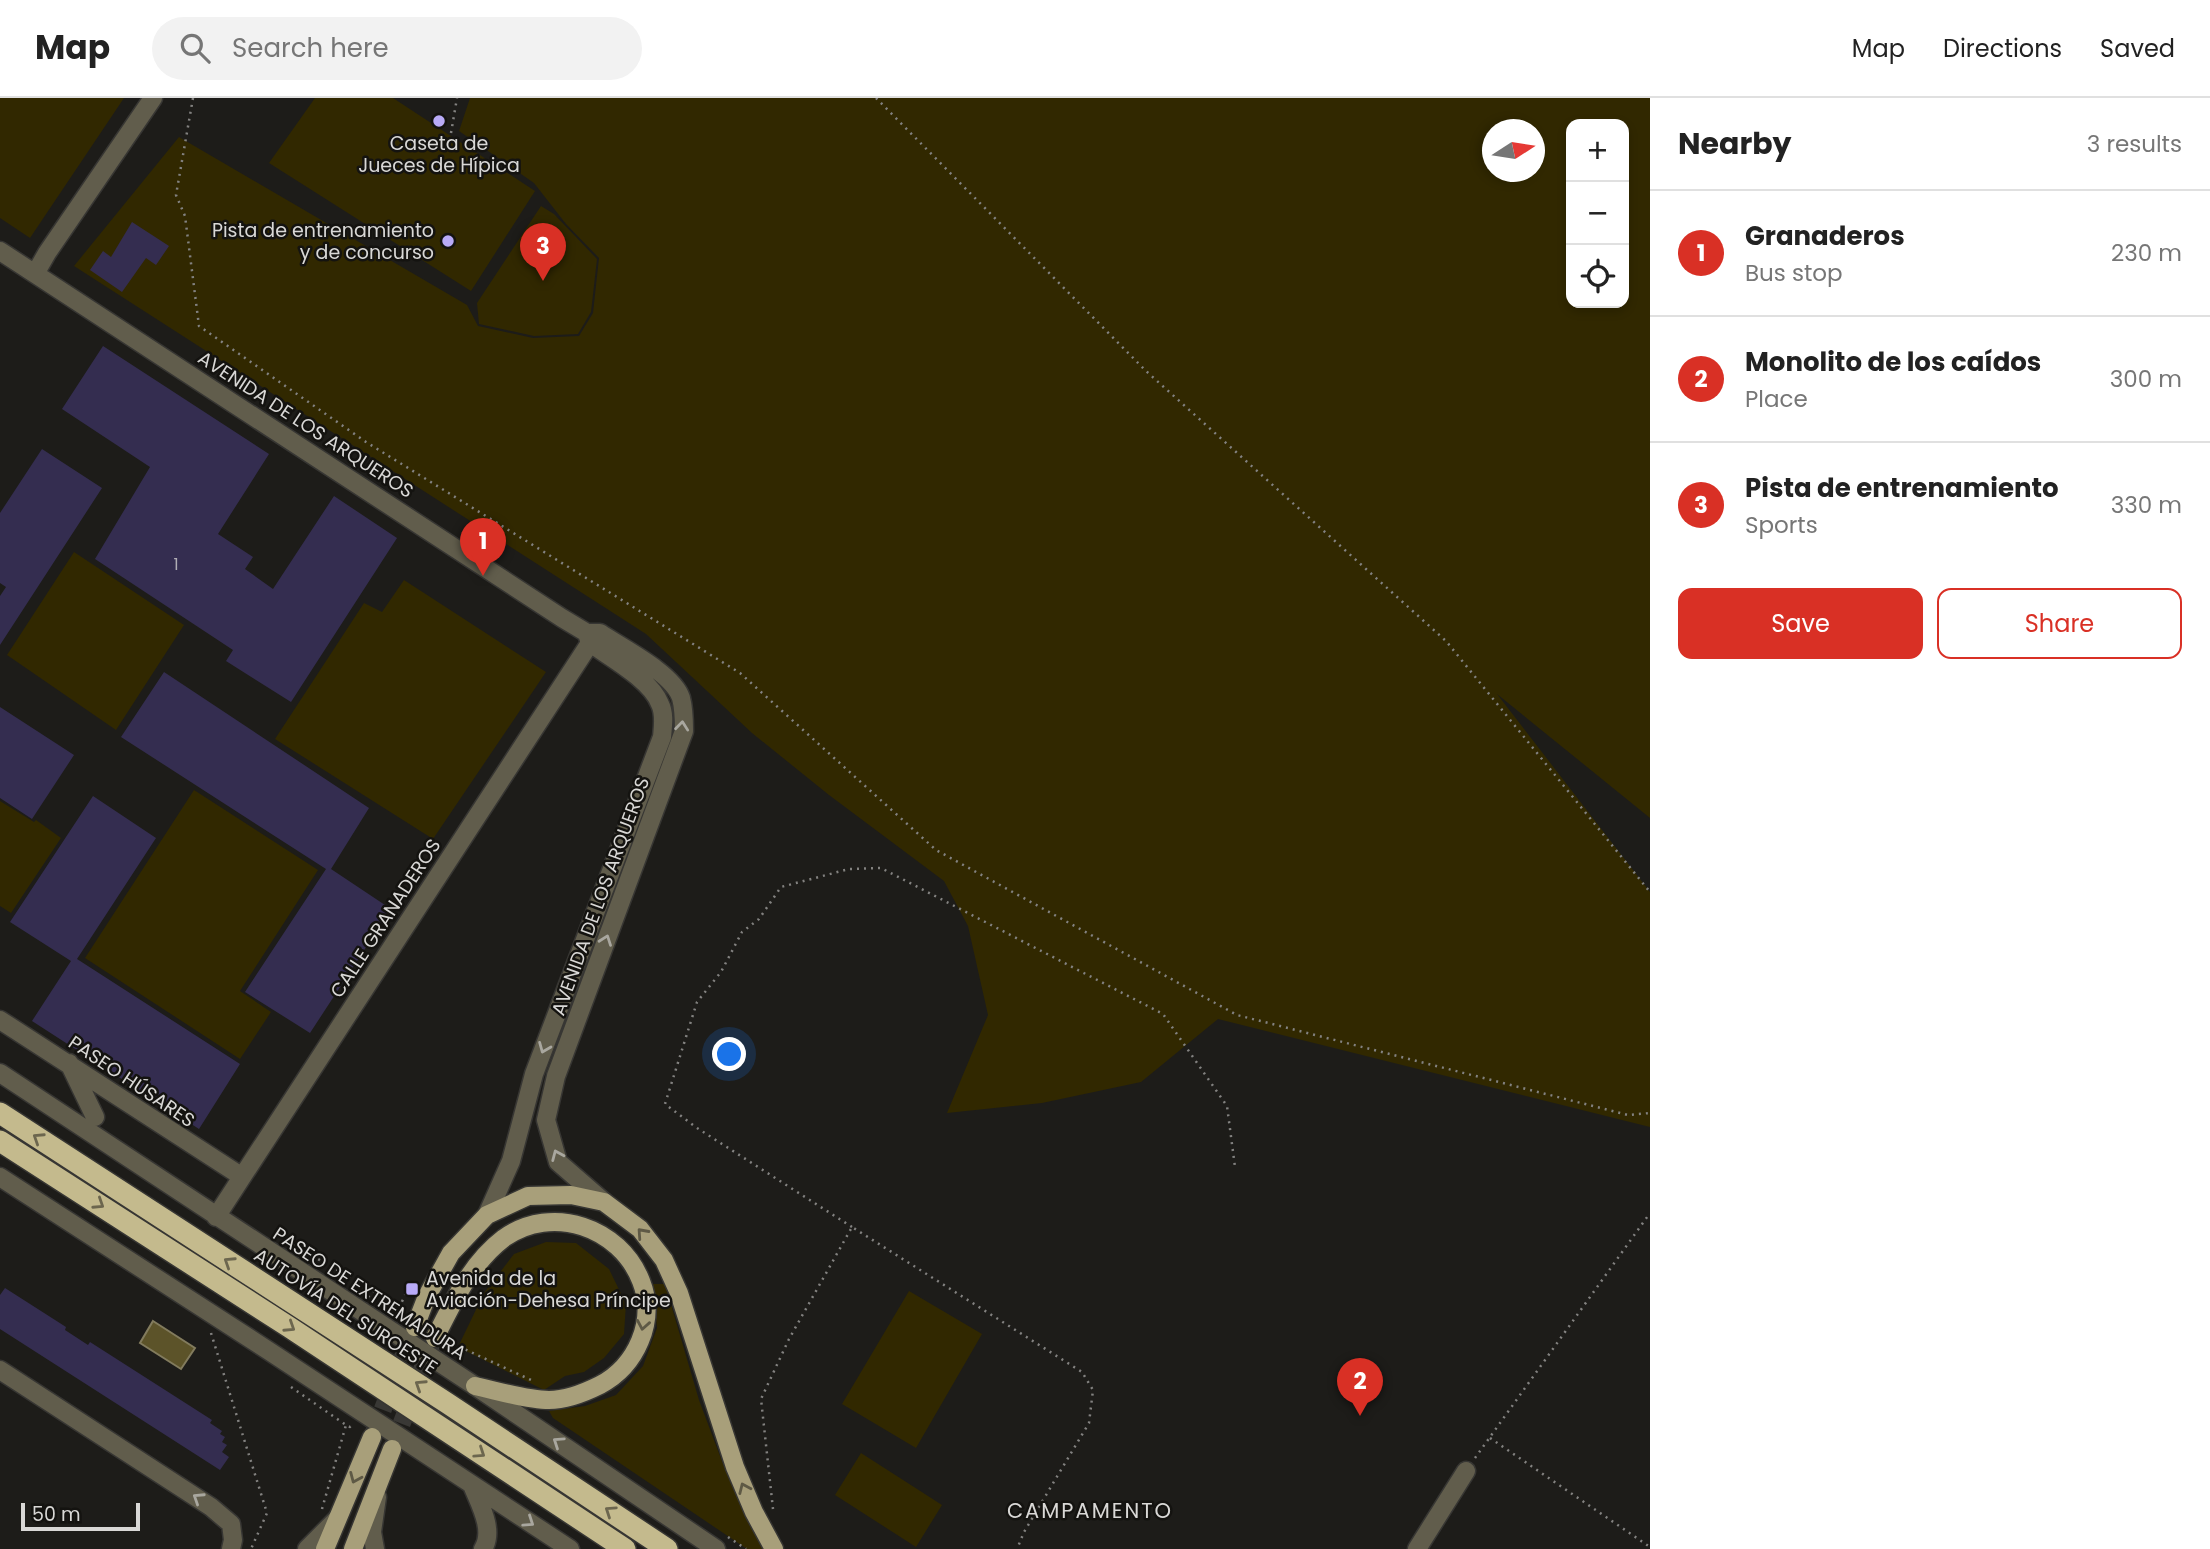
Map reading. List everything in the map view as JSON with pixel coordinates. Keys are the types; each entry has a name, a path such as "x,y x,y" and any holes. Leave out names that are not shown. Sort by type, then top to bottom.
{"highway":[{"name":"AUTOVÍA DEL SUROESTE","path":"0,1113 667,1549"},
{"path":"0,1141 289,1327 625,1549"}],"main road":[{"path":"415,1327 427,1296 452,1253 487,1215 528,1196 571,1195 604,1202 640,1229 664,1260 679,1293 734,1467 774,1549"},
{"path":"439,1344 472,1271 504,1238 523,1228 545,1221 569,1222 608,1238 626,1256 641,1281 646,1302 645,1328 629,1362 612,1379 582,1394 548,1400 475,1387"},
{"path":"325,1549 372,1437"},
{"path":"353,1549 392,1449"}],"street":[{"path":"35,274 153,98"},
{"name":"AVENIDA DE LOS ARQUEROS","path":"0,251 589,638 652,689 661,705 662,737 534,1074 510,1161 487,1215"},
{"name":"AVENIDA DE LOS ARQUEROS","path":"589,638 600,633 666,677 680,695 684,712 684,731 556,1076 546,1120 558,1162 604,1202"},
{"name":"CALLE GRANADEROS","path":"216,1217 589,638"},
{"name":"PASEO HÚSARES","path":"0,1020 241,1177"},
{"path":"69,1063 95,1117"},
{"name":"PASEO DE EXTREMADURA","path":"0,1073 716,1549"},
{"path":"0,1177 570,1549"},
{"path":"0,1370 211,1507 232,1524 231,1549"},
{"path":"1417,1549 1466,1471"},
{"path":"472,1485 486,1521 486,1544 483,1549"},
{"path":"375,1549 372,1532 379,1487"},
{"path":"307,1549 337,1519"}],"path":[{"path":"193,98 176,195 185,216 199,326 366,442 740,673 936,850 1237,1015 1628,1115 1650,1113"},
{"path":"452,133 457,98"},
{"path":"876,98 1146,371 1446,641 1650,892"},
{"path":"1017,1549 1024,1532 1089,1423 1093,1390 1082,1372 697,1128 665,1104 697,1002 721,972 742,932 760,919 781,887 849,869 881,868 1163,1014 1227,1106 1235,1167"},
{"path":"1466,1471 1650,1213"},
{"path":"773,1507 761,1399 789,1339 852,1227"},
{"path":"292,1244 399,1307"},
{"path":"397,1314 406,1293"},
{"path":"363,1298 372,1304"},
{"path":"208,1323 267,1513 251,1549"},
{"path":"439,1344 455,1355 460,1347 533,1381"},
{"path":"321,1511 346,1425"},
{"path":"1490,1438 1650,1547"}],"shaded area":[{"path":"0,98 124,98 30,238 0,218"},
{"name":"Pista de entrenamiento y de concurso","path":"315,98 393,98 535,191 471,291 269,163"},
{"path":"470,98 1650,98 1650,818 1497,694 1650,892 1650,1127 1218,1019 1141,1082 1042,1103 947,1113 988,1015 968,926 944,881 752,733 646,634 74,266 179,137 467,305 478,326 533,338 579,336 593,313 599,258 566,224 534,183 459,131"},
{"path":"541,206 554,214 597,259 591,312 578,334 534,336 479,324 477,303"},
{"path":"74,552 184,625 116,730 7,655"},
{"path":"404,580 546,672 433,839 275,739 364,603 382,612"},
{"path":"194,790 318,870 240,991 271,1012 240,1059 85,958"},
{"path":"0,801 34,822 36,820 61,838 11,913 0,906"},
{"path":"546,1242 576,1243 609,1269 626,1304 624,1334 604,1358 584,1372 565,1376 544,1390 458,1347 484,1293 514,1254"},
{"path":"653,1284 665,1284 699,1400 723,1464 763,1549 747,1549 553,1418 549,1411 585,1406 616,1395 643,1366 657,1328"},
{"path":"909,1291 982,1334 916,1448 842,1404"},
{"path":"153,1321 195,1348 181,1369 140,1343"},
{"path":"861,1453 942,1505 916,1547 835,1495"}],"building":[{"path":"132,222 169,246 156,265 146,258 122,292 90,270 103,251 111,257"},
{"path":"103,346 269,454 218,534 253,557 245,569 273,589 334,496 397,538 291,702 226,661 233,650 95,559 150,467 62,409"},
{"path":"42,449 102,488 0,645 0,596 6,587 0,583 0,513"},
{"path":"164,672 369,808 331,869 391,909 310,1033 245,992 326,869 121,737"},
{"path":"0,707 74,755 32,819 0,798"},
{"path":"93,796 156,838 77,959 240,1064 199,1129 32,1021 71,961 10,922"},
{"path":"5,1288 66,1327 65,1330 88,1345 90,1342 212,1420 210,1423 222,1431 220,1434 225,1437 222,1442 227,1445 222,1452 229,1457 220,1470 0,1329 0,1295"}],"tunnel":[{"path":"373,1435 413,1331"},
{"path":"392,1449 433,1341"}],"place":[{"name":"Caseta de Jueces de Hípica","path":"439,121"},
{"name":"Pista de entrenamiento y de concurso","path":"448,241"},
{"name":"Pista de entrenamiento","path":"543,281"},
{"name":"Granaderos","path":"483,576"},
{"name":"Avenida de la Aviación-Dehesa Príncipe","path":"412,1289"},
{"name":"Monolito de los caídos","path":"1360,1416"}],"district":[{"name":"CAMPAMENTO","path":"1090,1511"}]}
